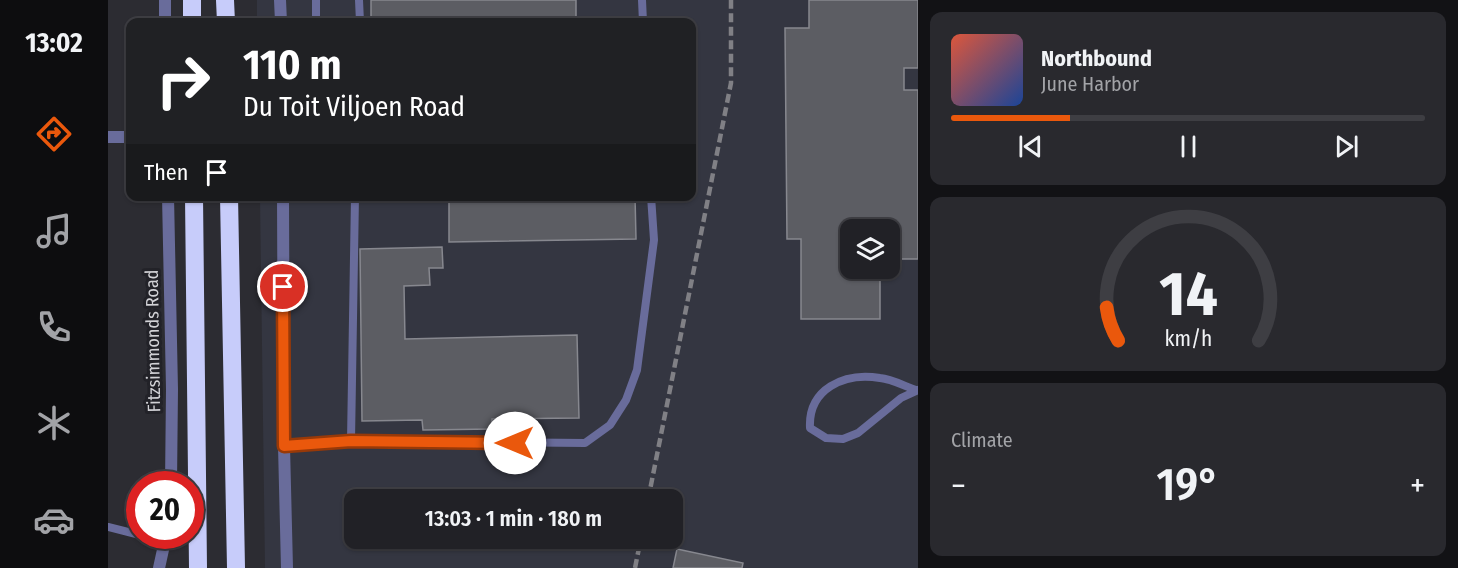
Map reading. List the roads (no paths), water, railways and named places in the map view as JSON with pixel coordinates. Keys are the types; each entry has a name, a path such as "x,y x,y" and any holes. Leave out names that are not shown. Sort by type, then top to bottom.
{"highway":[{"path":"192,0 192,18"},
{"path":"225,0 226,18"},
{"path":"194,201 198,568"},
{"path":"229,201 236,568"}],"street":[{"path":"165,0 165,18"},
{"path":"280,0 281,18"},
{"path":"108,137 126,137"},
{"name":"Fitzsimmonds Road","path":"168,201 171,471"},
{"path":"283,201 287,568"},
{"path":"159,568 163,549"}],"lane":[{"path":"316,0 316,18"},
{"path":"359,0 360,18"},
{"path":"642,0 643,18"},
{"path":"351,441 355,201"},
{"path":"284,446 351,441 585,443 610,425 626,400 637,370 654,240 651,201"},
{"path":"881,378 917,390 901,398 858,433 843,439 826,438 810,428 809,416 813,404 824,391 846,379 881,378"},
{"path":"108,527 126,532"}],"railway":[{"path":"650,489 731,83 731,0"},
{"path":"635,568 639,549"}]}
